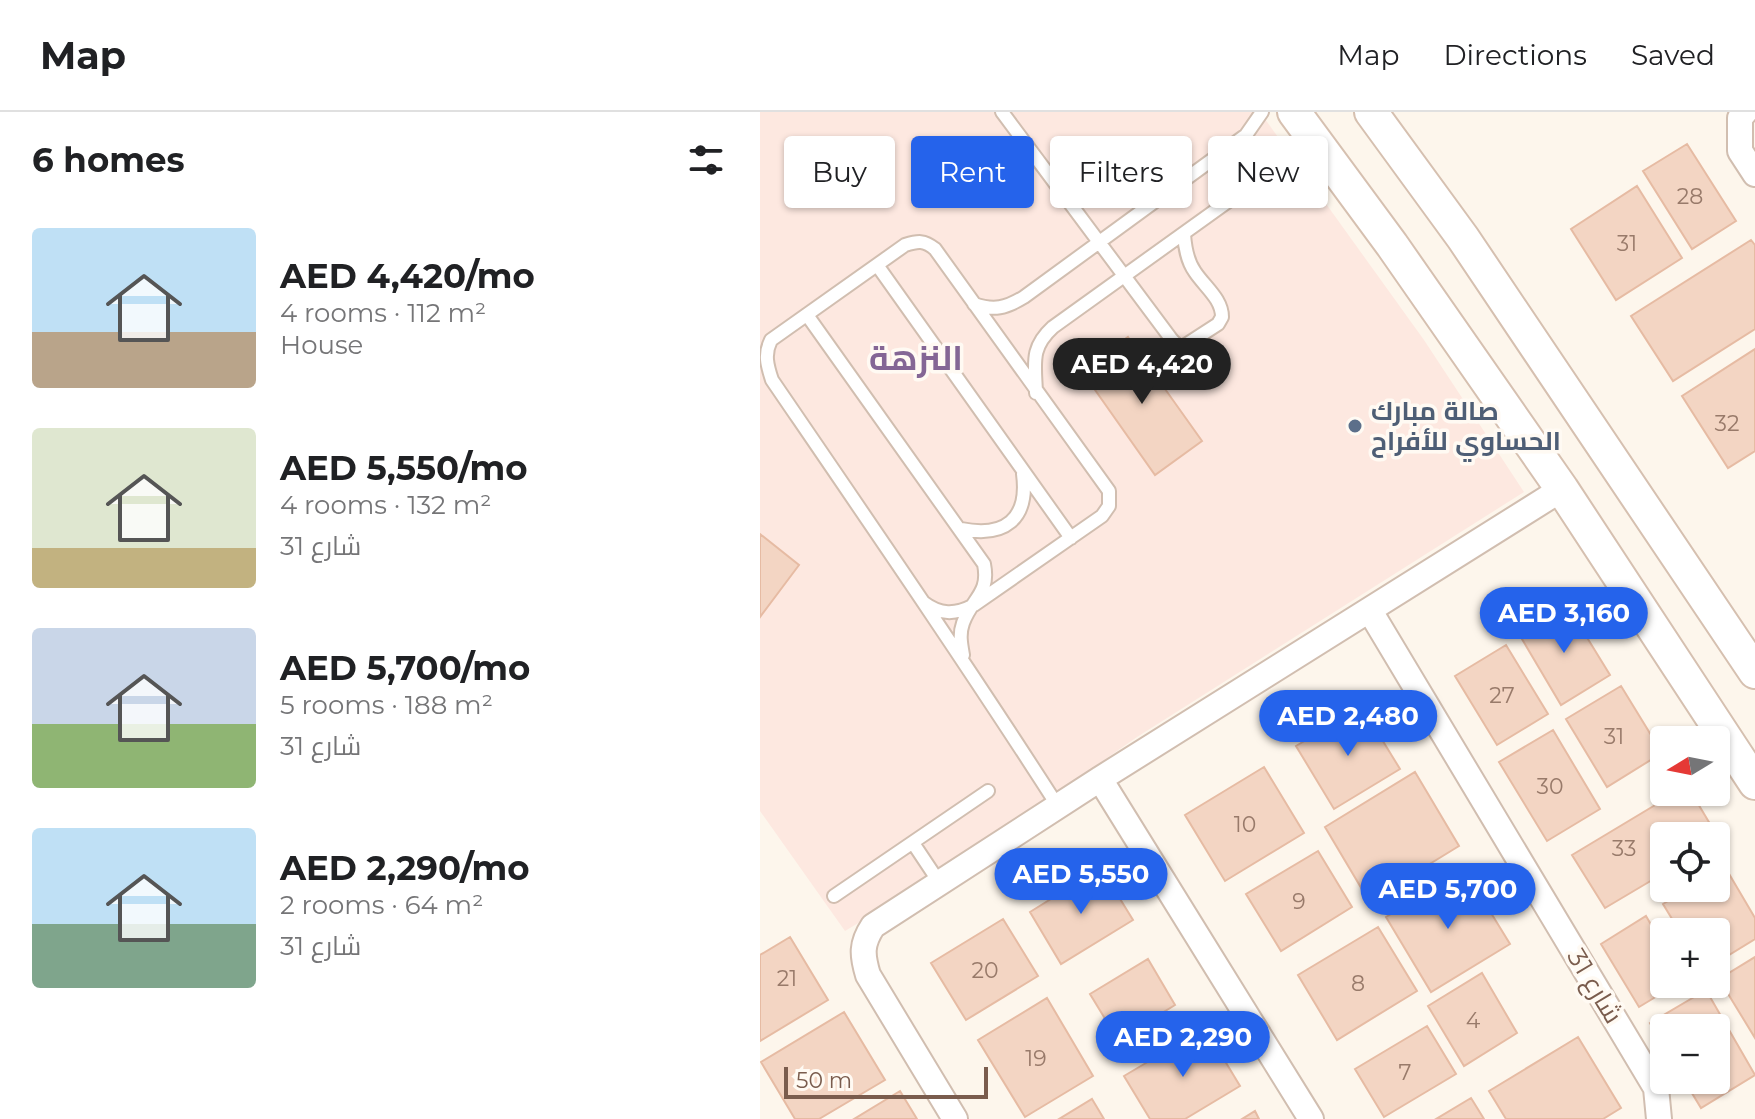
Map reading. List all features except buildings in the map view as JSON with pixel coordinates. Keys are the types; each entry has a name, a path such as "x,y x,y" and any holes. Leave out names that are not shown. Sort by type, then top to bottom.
{"street":[{"path":"1294,112 1392,245 1562,489 1755,783"},
{"path":"1371,112 1463,238 1755,672"},
{"path":"1745,112 1740,118 1740,151 1755,174"},
{"path":"955,1119 868,975 862,956 864,940 873,926 1100,779 1562,489"},
{"name":"شارع 31","path":"1370,611 1656,1088 1659,1119"},
{"path":"1100,779 1311,1119"}],"lane":[{"path":"1002,112 1178,346 1193,342 1218,324 1222,317 1218,300 1194,271 1187,256 1184,234"},
{"path":"974,304 1001,309 1012,304 1246,135 1262,112"},
{"path":"1036,393 1034,356 1040,339 1276,167 1300,160 1330,161"},
{"path":"923,602 944,613 965,610 974,605 1102,516 1109,506 1109,491 935,249 927,242 918,241 905,245 771,340 766,349 772,380 923,602 963,658 1059,808"},
{"path":"877,265 1071,538"},
{"path":"807,315 984,564 983,591 962,624 963,658"},
{"path":"961,529 991,532 1013,521 1023,502 1023,471"},
{"path":"834,896 988,791"},
{"path":"913,843 939,882"}],"shaded area":[{"path":"760,112 1260,112 1277,136 1208,136 1208,208 1328,207 1424,340 1524,492 1137,737 953,866 845,931 760,811"}],"place":[{"name":"صالة مبارك الحساوي للأفراح","path":"1355,426"}],"district":[{"name":"النزهة","path":"916,358"}]}
